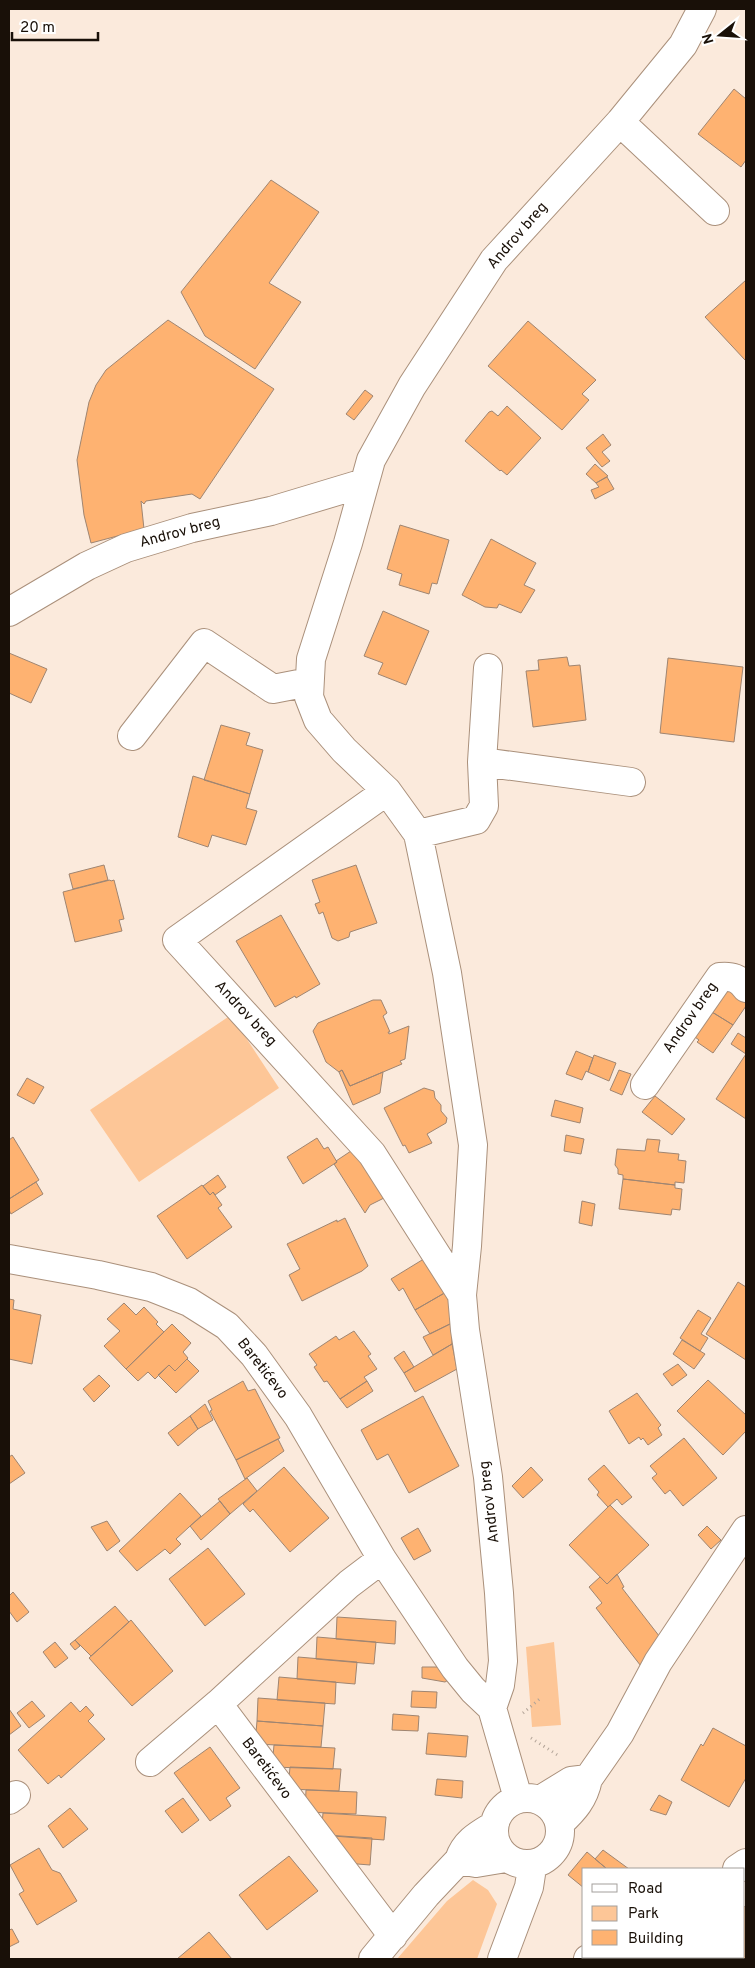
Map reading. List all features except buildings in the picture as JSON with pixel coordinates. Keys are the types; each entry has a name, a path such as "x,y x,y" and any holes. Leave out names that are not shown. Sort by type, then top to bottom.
{"street":[{"name":"Androv breg","path":"492,1708 500,1684 503,1661 500,1593 488,1477 462,1295 473,1145 447,974 418,834 386,791 344,750 318,720 309,697 310,659 348,543 371,460 412,386 494,260 620,122 684,44 702,9"},
{"path":"620,122 715,211"},
{"name":"Androv breg","path":"9,612 87,566 126,548 192,528 271,511 364,484"},
{"path":"132,736 204,643 273,689 310,682"},
{"path":"418,834 476,820 484,806 482,762 488,668"},
{"path":"482,762 632,782"},
{"name":"Androv breg","path":"386,791 177,940 372,1154 462,1295"},
{"name":"Androv breg","path":"645,1085 720,977 730,976 740,981 746,988"},
{"name":"Baretićevo","path":"9,1259 98,1275 151,1287 189,1302 228,1326 254,1355 298,1416 382,1559 456,1668 473,1690 492,1708"},
{"path":"560,1823 576,1809 585,1793 588,1779 620,1734 658,1662 746,1530"},
{"path":"150,1762 218,1704 349,1584 382,1559"},
{"name":"Baretićevo","path":"218,1704 393,1936"},
{"path":"492,1708 529,1799"},
{"path":"502,1959 530,1887 531,1874 517,1861 498,1849 494,1838 493,1826 497,1815 504,1806 529,1799 572,1781 588,1779"},
{"path":"459,1860 476,1863 540,1862 550,1856 557,1846 560,1835 560,1823 556,1812 547,1804 529,1799"},
{"path":"373,1959 426,1895 459,1860 462,1849 472,1838 493,1826"}],"path":[{"path":"520,1719 522,1713 542,1696"},
{"path":"526,1734 564,1760"}],"green space":[{"path":"231,1015 279,1088 139,1182 90,1110"},
{"path":"554,1642 561,1725 532,1727 526,1647"},
{"path":"473,1880 488,1890 497,1904 477,1959 397,1959 447,1901"}]}
